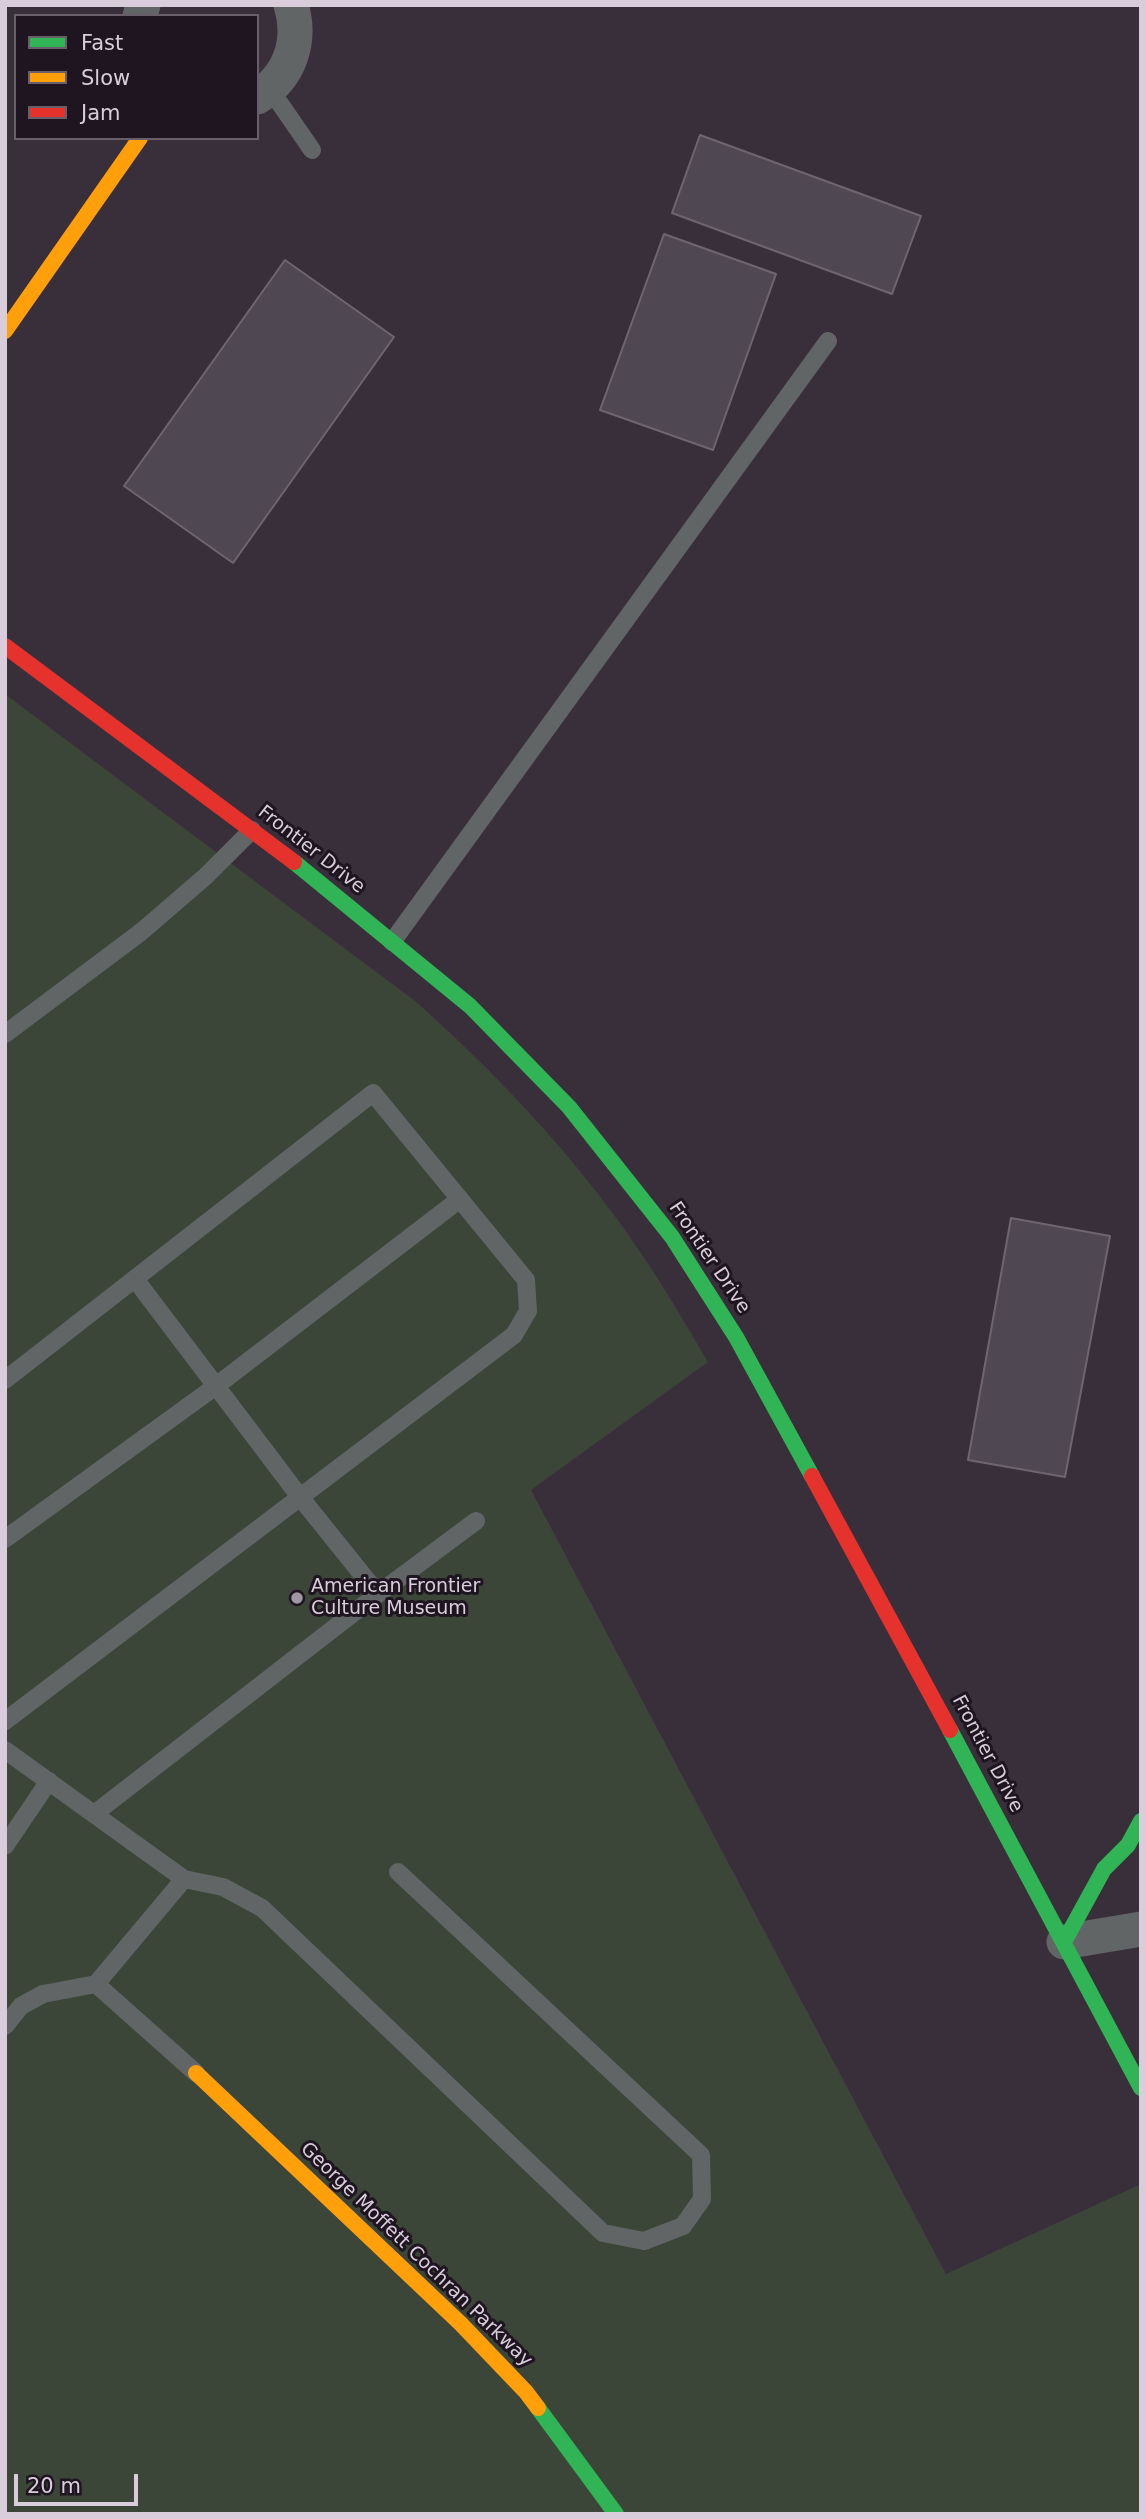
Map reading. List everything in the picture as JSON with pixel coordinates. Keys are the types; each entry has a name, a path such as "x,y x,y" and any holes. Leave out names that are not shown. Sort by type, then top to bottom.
{"street":[{"path":"263,94 285,70 295,46 295,20 291,5"},
{"path":"5,331 139,140"},
{"name":"Frontier Drive","path":"5,646 252,830 470,1006 520,1055 600,1143 672,1237 718,1307 1141,2088"},
{"path":"1064,1942 1104,1869 1128,1845 1141,1821"},
{"path":"1064,1942 1141,1929"},
{"name":"George Moffett Cochran Parkway","path":"196,2073 461,2324 526,2392 616,2514"}],"lane":[{"path":"263,94 281,105 312,150"},
{"path":"392,942 828,341"},
{"path":"5,1034 141,932 206,876 252,830"},
{"path":"5,1380 373,1093 526,1280 528,1311 514,1335 5,1721"},
{"path":"5,1539 216,1386 460,1199"},
{"path":"135,1279 300,1497 378,1594"},
{"path":"94,1814 476,1521"},
{"path":"5,1750 184,1879 223,1887 262,1908 603,2233 644,2241 684,2226 702,2199 701,2155 397,1872"},
{"path":"5,1846 49,1781"},
{"path":"5,2026 21,2006 43,1994 96,1984 184,1879"},
{"path":"96,1984 196,2073"}],"green space":[{"name":"American Frontier Culture Museum","path":"5,694 415,1001 444,1027 499,1081 578,1168 625,1230 668,1295 708,1362 531,1490 946,2274 1141,2184 1141,2514 5,2514"}],"building":[{"path":"700,135 921,216 892,294 672,213"},
{"path":"664,234 776,274 713,450 600,410"},
{"path":"285,260 394,337 233,563 124,486"},
{"path":"1011,1218 1110,1236 1065,1477 968,1460"}],"traffic: fast":[{"path":"294,862 470,1006 569,1107 672,1237 736,1337 812,1476"},
{"path":"950,1730 1141,2088"},
{"path":"1064,1942 1104,1869 1128,1845 1141,1821"},
{"path":"538,2408 616,2514"}],"traffic: slow":[{"path":"5,331 139,140"},
{"path":"196,2073 461,2324 538,2408"}],"traffic: jam":[{"path":"5,646 294,862"},
{"path":"812,1476 950,1730"}],"place":[{"name":"American Frontier Culture Museum","path":"297,1598"}]}
